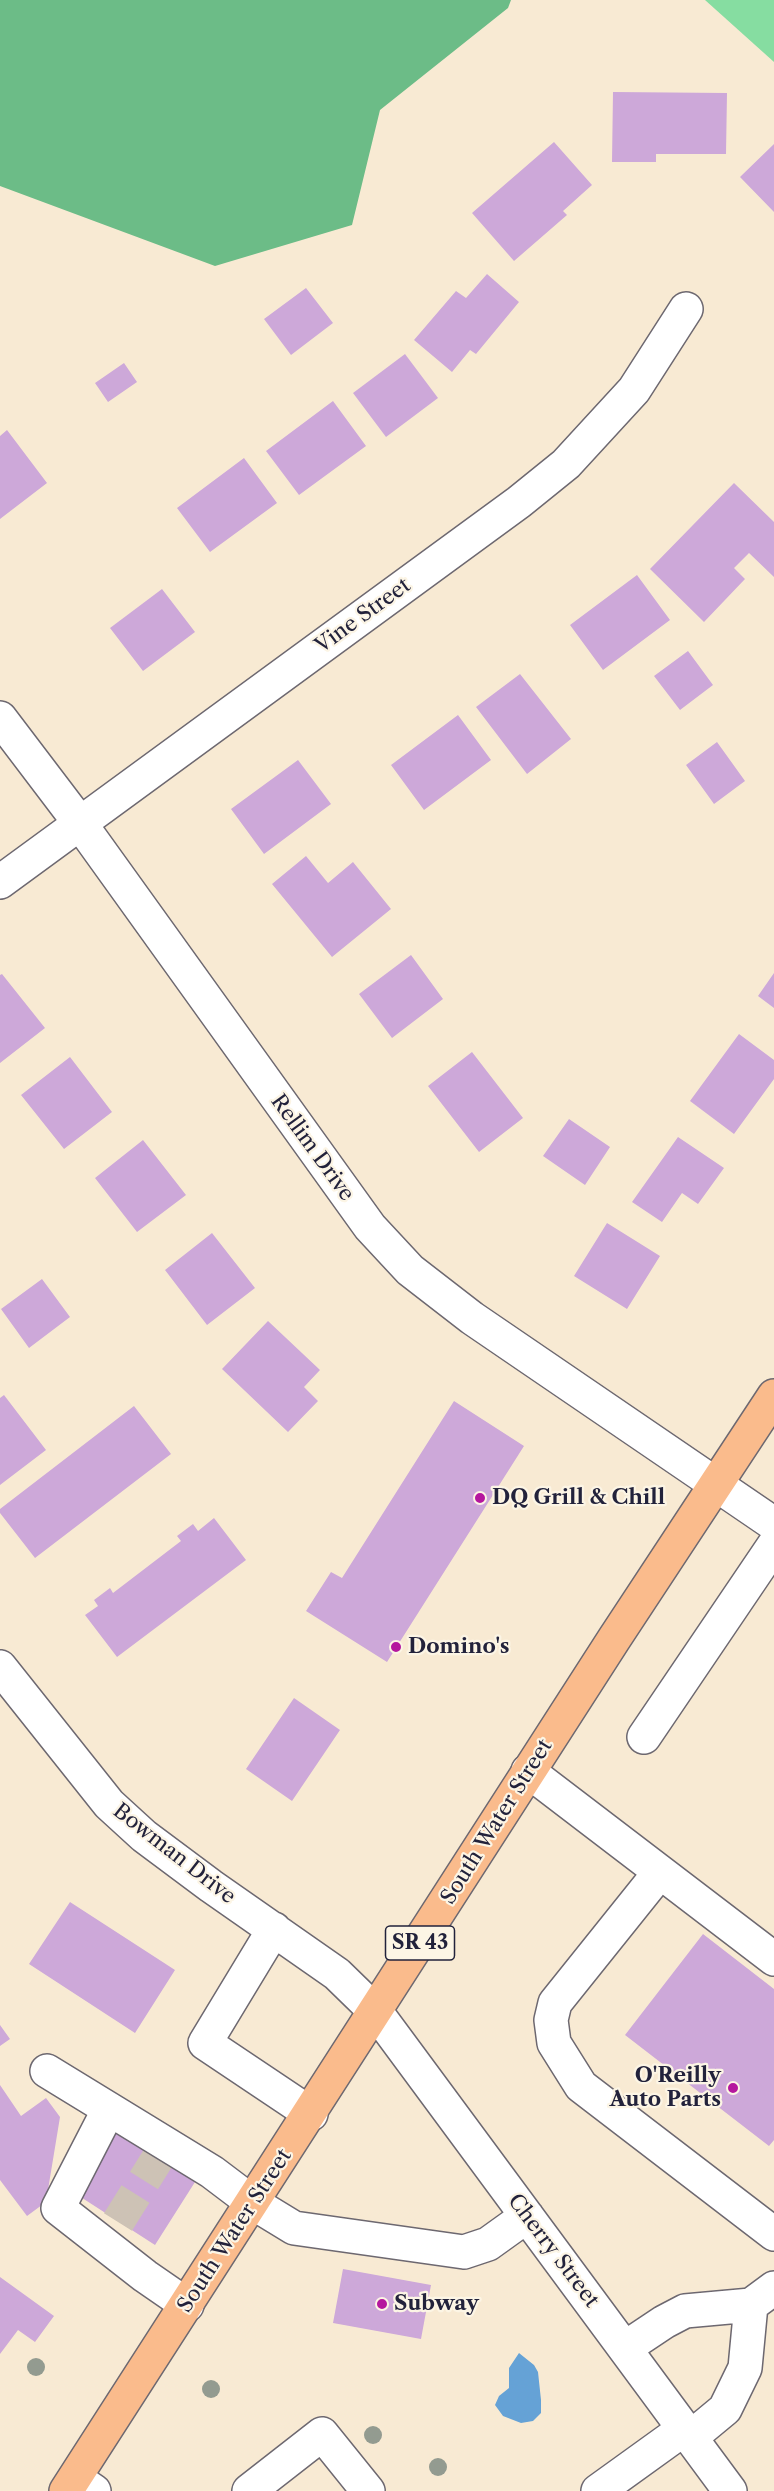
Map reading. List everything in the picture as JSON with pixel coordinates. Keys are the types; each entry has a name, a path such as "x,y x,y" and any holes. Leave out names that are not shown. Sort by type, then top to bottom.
{"main road":[{"name":"South Water Street","path":"78,2487 187,2305 528,1771 774,1396"}],"street":[{"name":"Vine Street","path":"0,882 519,502 566,464 634,390 686,309"},
{"name":"Rellim Drive","path":"0,718 79,822 370,1227 410,1270 472,1318 774,1524"},
{"path":"644,1737 774,1545"},
{"name":"Bowman Drive","path":"0,1666 109,1804 144,1836 337,1974 376,2012"},
{"path":"528,1771 774,1959"},
{"path":"660,1872 555,2003 551,2020 554,2043 581,2086 774,2234"},
{"path":"274,1929 205,2043 311,2114"},
{"name":"Cherry Street","path":"376,2012 730,2491"},
{"path":"47,2071 109,2109 162,2151 212,2172 253,2203 294,2229 464,2253 488,2244 527,2216"},
{"path":"109,2109 58,2208 111,2233 187,2305"},
{"path":"598,2491 725,2409 746,2368 763,2296 685,2311 625,2348"},
{"path":"249,2491 322,2434 368,2491"}],"green space":[{"path":"0,0 511,0 508,8 380,110 352,225 215,266 0,186"},
{"path":"705,0 774,0 774,62"}],"water":[{"path":"519,2353 534,2365 538,2372 541,2400 541,2413 533,2421 521,2423 503,2416 495,2405 499,2396 509,2388 509,2368"}],"building":[{"path":"613,92 727,93 726,154 656,154 656,162 612,162"},
{"path":"554,142 592,185 563,211 567,215 514,261 472,213"},
{"path":"774,144 774,212 740,177"},
{"path":"487,274 519,302 476,354 470,350 452,372 414,340 456,291 466,298"},
{"path":"306,288 333,323 291,355 264,319"},
{"path":"405,354 438,398 386,437 353,393"},
{"path":"124,363 137,382 108,402 95,383"},
{"path":"333,401 366,446 299,495 266,451"},
{"path":"7,430 47,483 0,519 0,436"},
{"path":"244,458 277,503 210,552 177,508"},
{"path":"734,483 774,522 774,577 749,553 734,568 745,579 704,622 650,569"},
{"path":"637,575 670,620 603,670 570,625"},
{"path":"162,589 195,632 143,671 110,628"},
{"path":"688,651 713,685 680,710 654,676"},
{"path":"520,674 571,739 527,774 476,707"},
{"path":"458,715 491,760 424,810 391,765"},
{"path":"717,742 745,781 714,804 686,765"},
{"path":"298,760 331,804 264,854 231,809"},
{"path":"306,856 328,883 353,862 391,909 332,957 272,884"},
{"path":"411,955 443,999 392,1038 359,994"},
{"path":"774,973 774,1008 758,996"},
{"path":"2,974 45,1028 0,1063 0,975"},
{"path":"739,1034 774,1060 774,1079 734,1134 690,1101"},
{"path":"472,1052 523,1118 479,1152 428,1086"},
{"path":"70,1057 112,1112 64,1149 21,1095"},
{"path":"569,1119 610,1147 585,1185 543,1156"},
{"path":"678,1137 724,1168 698,1204 682,1193 662,1222 632,1202"},
{"path":"143,1140 186,1195 137,1232 95,1178"},
{"path":"607,1223 660,1256 627,1309 574,1276"},
{"path":"212,1233 255,1288 207,1325 165,1270"},
{"path":"42,1279 70,1317 29,1348 1,1309"},
{"path":"268,1321 320,1370 304,1387 318,1401 288,1432 222,1369"},
{"path":"4,1395 46,1450 0,1485 0,1398"},
{"path":"454,1401 524,1446 387,1662 306,1611 331,1572 342,1578"},
{"path":"134,1406 171,1454 35,1558 0,1513 0,1509"},
{"path":"214,1518 246,1560 117,1657 85,1615 98,1606 94,1600 110,1588 113,1593 181,1541 177,1536 193,1524 198,1531"},
{"path":"294,1698 340,1730 292,1801 246,1769"},
{"path":"70,1902 175,1970 135,2033 29,1964"},
{"name":"O'Reilly Auto Parts","path":"703,1934 774,1989 774,2140 769,2146 625,2035"},
{"path":"0,2025 10,2039 0,2046"},
{"path":"0,2085 21,2116 46,2098 60,2117 46,2202 27,2216 0,2180"},
{"path":"116,2132 195,2182 155,2245 76,2194"},
{"name":"Subway","path":"343,2269 431,2285 421,2339 333,2323"},
{"path":"0,2277 54,2316 35,2342 18,2330 0,2354"}],"tunnel":[{"path":"118,2222 158,2158"}],"place":[{"name":"DQ Grill & Chill","path":"480,1498"},
{"name":"Domino's","path":"396,1647"},
{"name":"O'Reilly Auto Parts","path":"733,2088"},
{"name":"Subway","path":"382,2304"}]}
